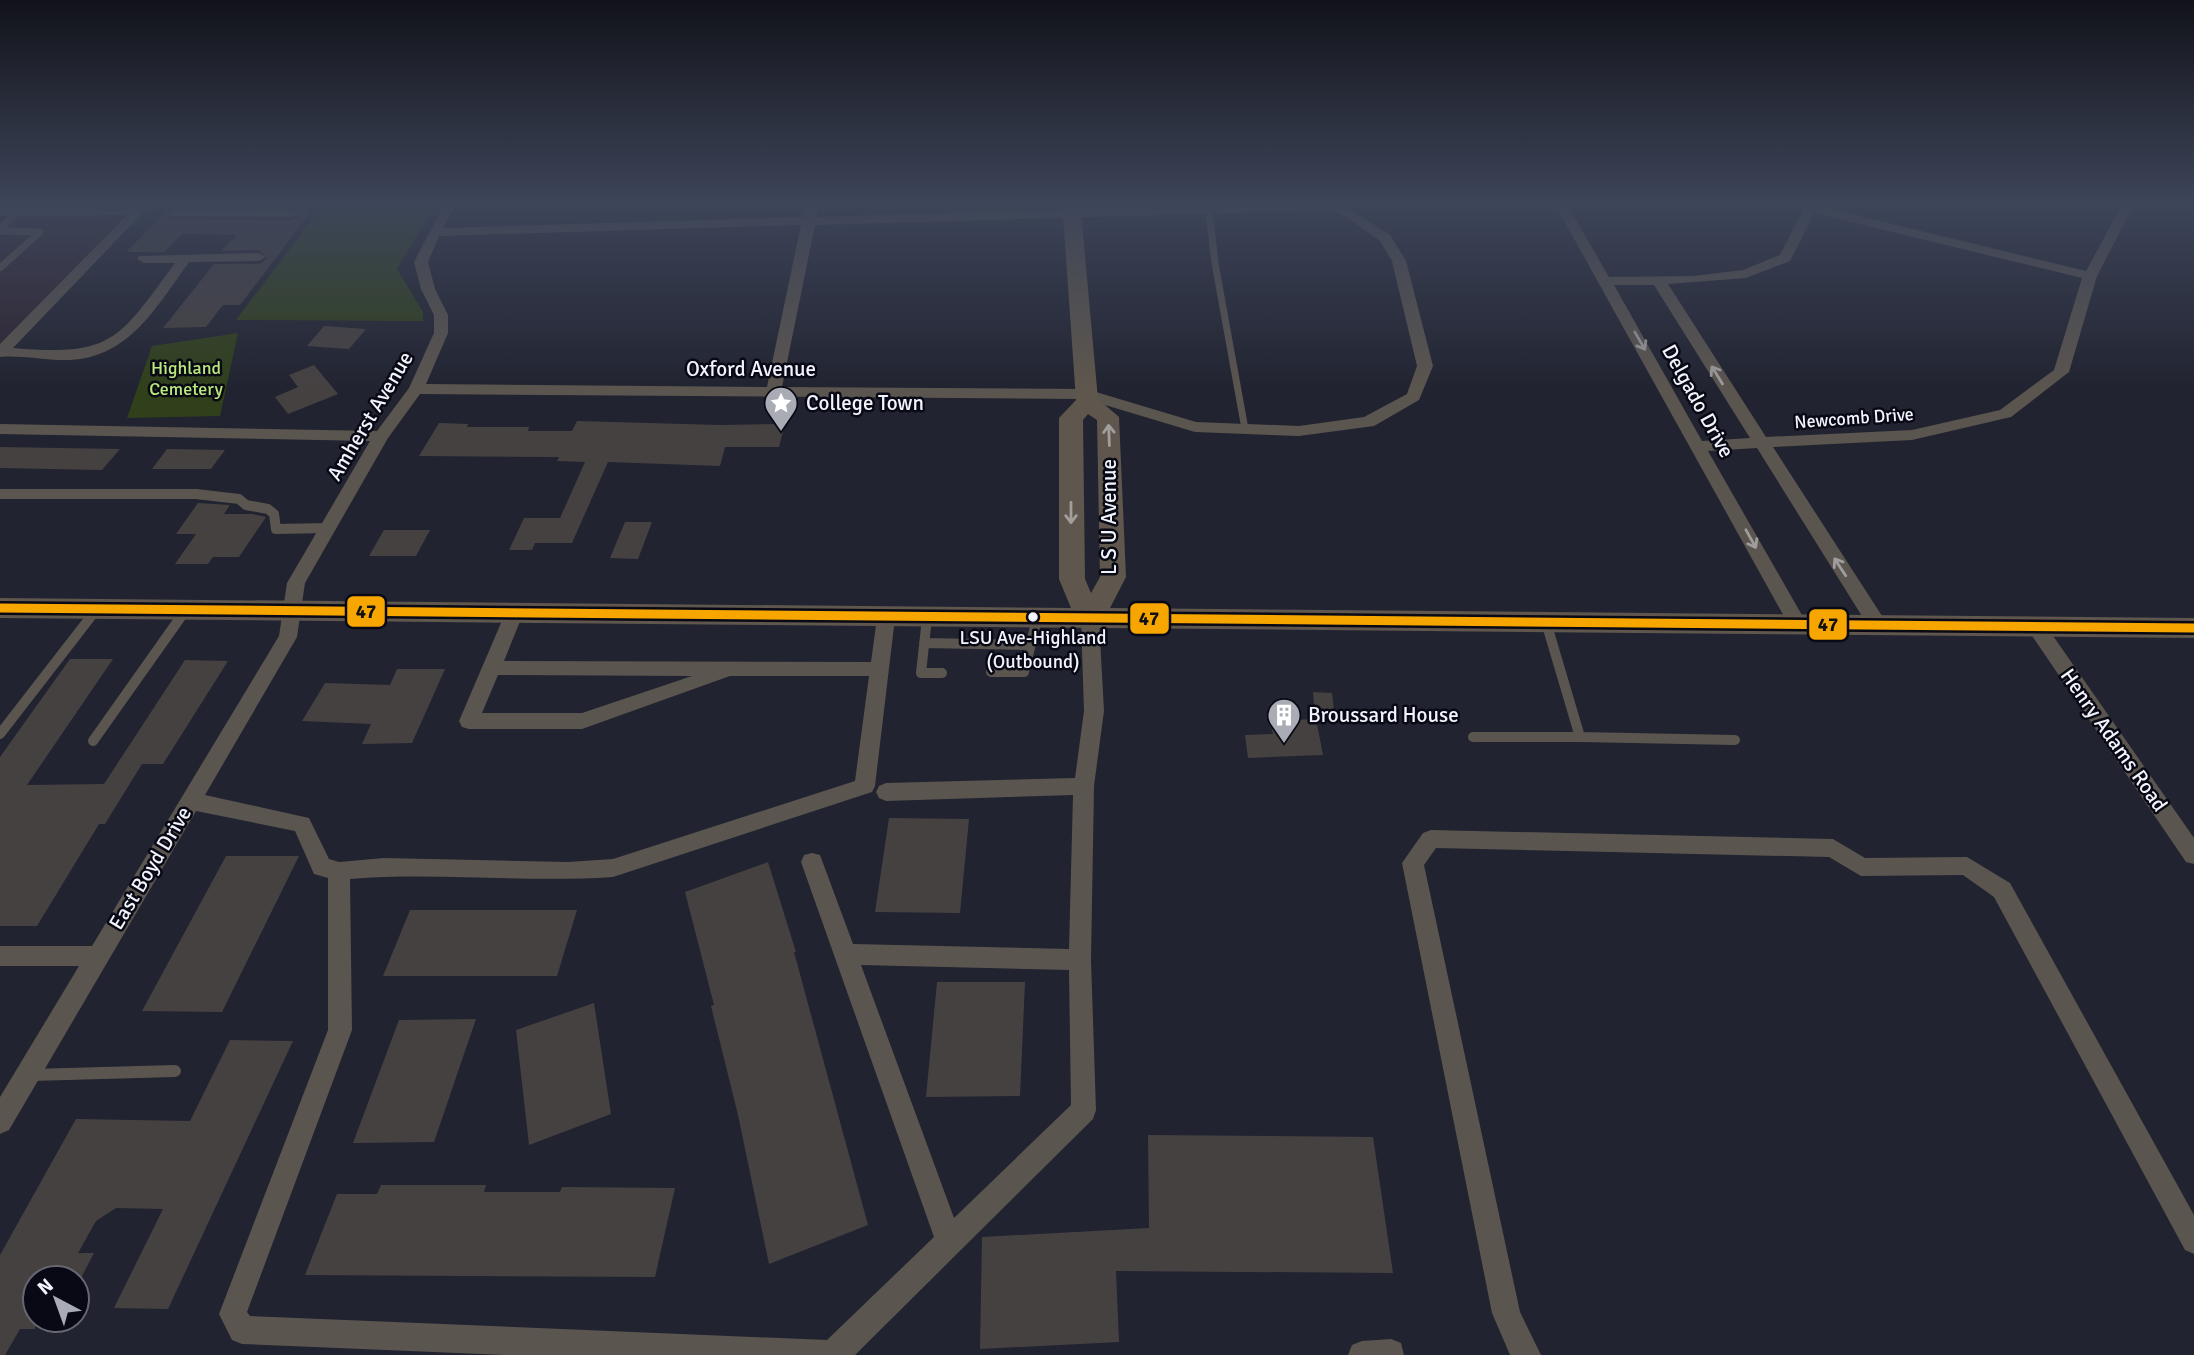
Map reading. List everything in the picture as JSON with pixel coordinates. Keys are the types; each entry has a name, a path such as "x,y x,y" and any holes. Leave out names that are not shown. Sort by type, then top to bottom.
{"street":[{"path":"0,353 86,264"},
{"path":"0,353 60,356 106,348 139,318 180,264"},
{"name":"Amherst Avenue","path":"291,612 296,583 381,436 416,390 441,333 442,314 425,282 421,264"},
{"path":"774,390 799,264"},
{"path":"1076,264 1086,398"},
{"name":"Oxford Avenue","path":"416,390 774,390 1086,398 1195,427 1299,431 1367,422 1414,397 1425,366 1400,264"},
{"name":"Delgado Drive","path":"1596,264 1798,624"},
{"path":"1606,281 1658,281 1746,274 1770,264"},
{"path":"2045,264 2090,276"},
{"name":"Newcomb Drive","path":"1699,446 1912,435 2006,414 2061,372 2090,276 2096,264"},
{"name":"Delgado Drive","path":"1658,281 1877,624"},
{"name":"L S U Avenue","path":"1086,398 1108,417 1113,577 1090,620 1072,579 1070,418 1086,398"},
{"path":"0,429 381,436"},
{"path":"0,608 886,618 925,631 1034,632 1090,620 2194,628"},
{"name":"East Boyd Drive","path":"0,1121 288,637 291,612"},
{"path":"514,614 469,720 582,721 736,668"},
{"path":"191,801 302,824 322,867 339,871 384,867 568,871 613,868 865,786 886,618"},
{"path":"339,871 340,1030 233,1314 242,1331 837,1354 1084,1110 1080,960 1084,786 1094,711 1090,620"},
{"name":"Henry Adams Road","path":"2035,625 2194,855"},
{"path":"491,668 879,669"},
{"path":"886,792 1084,786"},
{"path":"1527,1355 1522,1351 1506,1313 1413,863 1431,839 1833,848 1861,867 1967,866 2002,890 2194,1241"},
{"path":"812,862 949,1242"},
{"path":"845,954 1080,960"},
{"path":"0,956 98,956"},
{"path":"1362,1355 1391,1353"}],"lane":[{"path":"1215,264 1226,310 1245,429"},
{"path":"0,494 196,494 239,499 246,505 268,509 274,514 276,529 328,528"},
{"path":"0,734 96,609"},
{"path":"93,741 185,611"},
{"path":"1546,622 1580,737"},
{"path":"925,631 921,673 942,673"},
{"path":"991,672 1024,672 1034,632"},
{"path":"1473,737 1735,740"},
{"path":"27,1076 175,1071"}],"shaded area":[{"path":"0,264 92,264 0,358"}],"green space":[{"path":"278,264 400,264 397,269 423,312 423,321 236,320"},
{"name":"Highland Cemetery","path":"238,333 220,416 127,418 152,346"}],"building":[{"path":"214,264 271,264 240,305 223,305 206,327 163,328"},
{"path":"324,326 366,329 349,349 307,346"},
{"path":"314,365 338,394 288,414 275,397 298,387 289,375"},
{"path":"577,421 785,424 779,447 725,447 720,466 608,462 572,543 535,543 532,550 509,550 524,518 560,518 585,462 557,461 559,457 419,456 439,423 468,424 467,427 529,427 528,431 572,431"},
{"path":"0,447 120,449 102,470 0,468"},
{"path":"167,449 225,450 211,469 152,469"},
{"path":"198,503 230,505 224,514 266,517 239,557 213,557 208,564 175,564 196,534 176,534"},
{"path":"625,522 652,522 638,559 610,558"},
{"path":"384,530 430,530 416,556 369,556"},
{"path":"70,659 113,659 27,785 104,784 185,660 228,661 163,764 142,764 105,824 99,824 37,926 0,926 0,757"},
{"path":"397,669 445,669 412,743 362,744 371,724 302,721 325,683 390,685"},
{"path":"1313,692 1332,693 1335,719 1315,718"},
{"name":"Broussard House","path":"1316,719 1323,755 1248,758 1245,735 1273,734 1270,721"},
{"path":"889,818 969,819 960,913 875,912"},
{"path":"226,856 299,856 222,1012 142,1011"},
{"path":"768,862 796,952 868,1225 769,1264 738,1115 711,1006 714,1005 685,892"},
{"path":"410,910 577,910 557,976 383,976"},
{"path":"937,982 1025,982 1020,1096 926,1097"},
{"path":"594,1003 611,1114 529,1145 516,1030"},
{"path":"476,1019 434,1142 353,1143 399,1020"},
{"path":"230,1040 293,1041 168,1309 114,1308 163,1209 116,1208 96,1221 78,1253 94,1253 88,1264 21,1264 21,1329 5,1355 0,1355 0,1255 76,1119 190,1121"},
{"path":"1148,1135 1373,1137 1393,1273 1116,1271 1119,1342 980,1349 982,1237 1149,1228"},
{"path":"381,1185 486,1185 484,1192 560,1192 562,1187 675,1188 655,1277 305,1275 337,1194 377,1194"}],"transit line":[{"name":"47","path":"0,608 2194,628"}],"place":[{"name":"College Town","path":"781,433"},
{"name":"LSU Ave-Highland (Outbound)","path":"1033,617"},
{"name":"Broussard House","path":"1284,745"}]}
